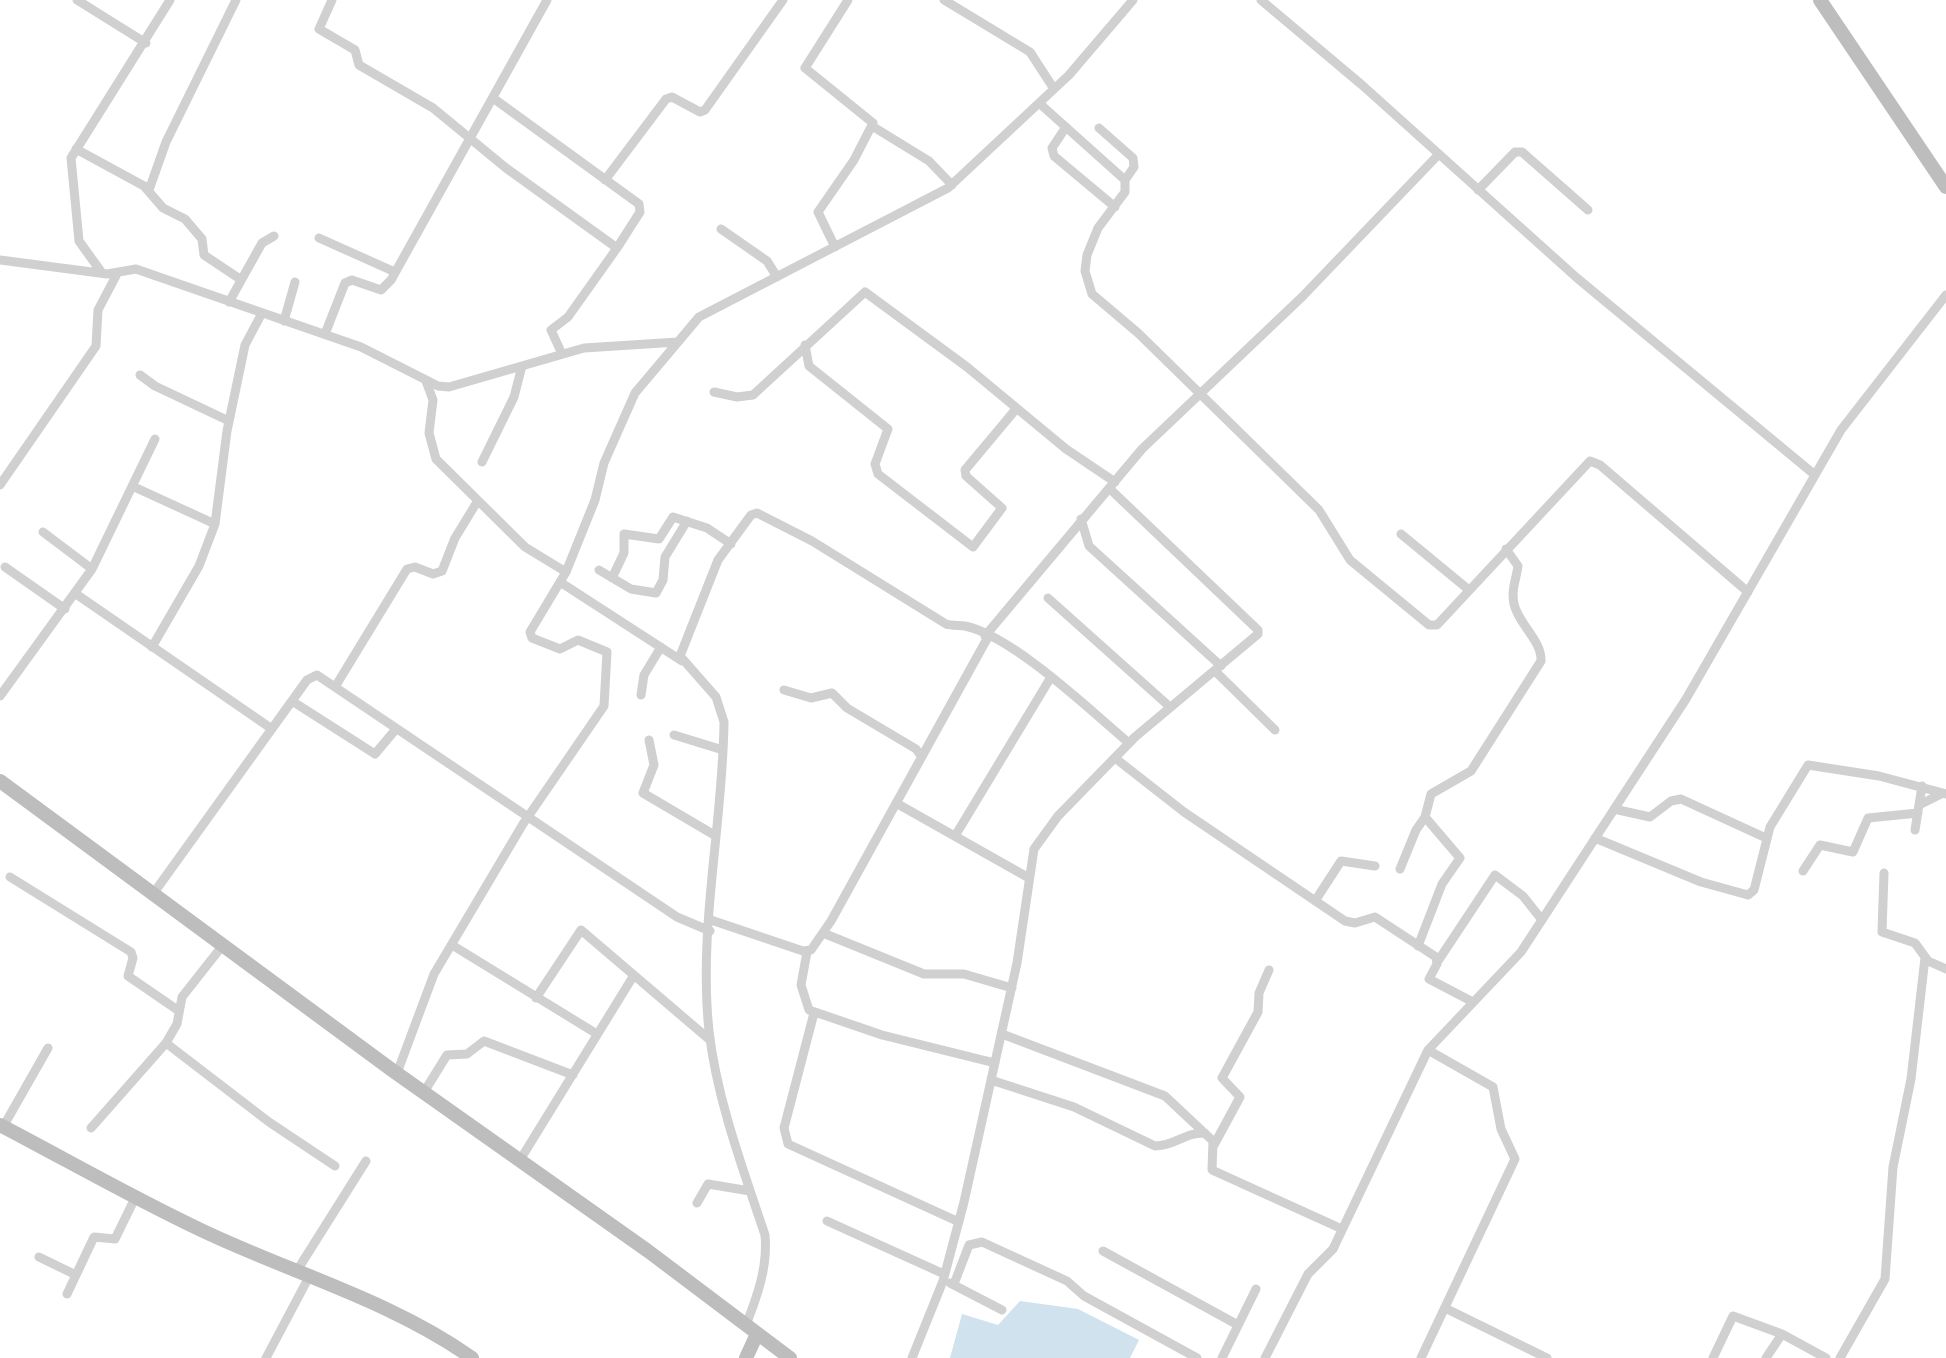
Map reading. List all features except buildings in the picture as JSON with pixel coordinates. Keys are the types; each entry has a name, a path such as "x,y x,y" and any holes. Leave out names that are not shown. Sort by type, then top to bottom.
{"street":[{"path":"77,0 146,43"},
{"path":"102,273 79,241 77,197 70,162 170,0"},
{"path":"149,190 166,142 236,0"},
{"path":"332,0 319,25 321,31 355,50 359,65 421,101 471,137 506,168 617,248"},
{"path":"325,334 345,283 352,280 381,290 395,272 547,0"},
{"path":"835,247 818,212 872,126 872,119 805,68 848,0"},
{"path":"944,0 1030,52 1054,89"},
{"path":"397,1073 434,974 528,817 606,702 607,652 578,640 560,649 530,636 566,572 595,500 604,463 635,393 699,317 952,185 1054,89 1133,0"},
{"path":"1261,0 1577,278 1815,475"},
{"path":"1820,0 1946,187"},
{"path":"605,180 666,99 672,97 700,112 705,110 782,1"},
{"path":"493,98 640,208 617,248 568,317 551,330 562,354"},
{"path":"1039,103 1125,180"},
{"path":"872,126 929,161 952,185"},
{"path":"1066,127 1052,148 1054,156 1115,207"},
{"path":"1099,128 1133,158 1134,167 1125,180 1125,192 1098,228 1087,255 1085,271 1092,294 1201,394 1319,510 1350,560 1429,625 1437,625 1590,461 1600,465 1748,592"},
{"path":"76,149 149,190 160,206 182,217 194,229 202,239 204,255 240,279"},
{"path":"1478,190 1518,151 1588,210"},
{"path":"995,1063 882,1035 814,1013 805,1005 801,989 807,952 823,933 987,637 1081,519 1113,486 1142,449 1302,297 1439,154"},
{"path":"721,229 767,261 777,277"},
{"path":"229,302 262,243 274,236"},
{"path":"319,238 395,272"},
{"path":"0,260 102,273 136,269 361,347 426,381 449,387 584,348 678,342"},
{"path":"0,485 96,346 98,310 118,272"},
{"path":"284,321 295,282"},
{"path":"714,392 737,397 753,395 865,292 967,367 1113,486 1258,630 1255,639 1129,743 1038,842 1029,878 1012,988 947,1280"},
{"path":"1265,1358 1308,1274 1333,1249 1428,1050 1521,952 1686,699 1841,430 1946,295"},
{"path":"152,647 199,566 215,524 229,421 245,345 262,313"},
{"path":"805,345 809,366 888,429 875,464 878,474 973,547 1002,508 966,476 965,470 1016,409"},
{"path":"482,462 514,397 522,366"},
{"path":"140,375 155,386 229,421"},
{"path":"426,381 433,400 429,433 433,454 477,502 525,547 566,572"},
{"path":"0,696 92,569 155,439"},
{"path":"132,486 215,524"},
{"path":"335,687 407,569 415,567 433,574 442,571 455,538 477,502"},
{"path":"682,661 681,652 718,560 751,515 757,513 812,541 946,624 968,627 987,637 1051,677 1129,743"},
{"path":"612,578 624,553 624,534 656,540 662,537 673,517 707,528 731,544"},
{"path":"1081,519 1089,546 1218,669 1275,730"},
{"path":"599,570 640,592 656,593 663,580 665,557 687,521"},
{"path":"43,532 92,569"},
{"path":"1401,534 1469,590"},
{"path":"1400,869 1425,817 1434,790 1471,771 1541,661 1540,651 1514,606 1513,584 1518,566 1506,549"},
{"path":"5,567 65,609"},
{"path":"560,582 682,661 716,697 722,709 723,750 710,926 710,1040 725,1107 765,1235 766,1254 746,1358"},
{"path":"76,594 272,729"},
{"path":"1048,598 1170,707"},
{"path":"641,695 644,675 661,647"},
{"path":"153,894 292,701 312,676 317,675 677,917 807,952"},
{"path":"955,836 1051,677"},
{"path":"784,690 811,698 832,693 847,708 912,746 921,756"},
{"path":"292,701 375,754 396,729"},
{"path":"674,735 723,750"},
{"path":"649,740 654,765 643,793 716,836"},
{"path":"1115,758 1184,812 1350,923 1375,917 1438,961"},
{"path":"1595,838 1744,895 1754,890 1766,838 1808,765 1945,793"},
{"path":"0,781 790,1358"},
{"path":"1915,830 1922,786"},
{"path":"1803,871 1820,845 1853,852 1868,818 1919,809 1945,793"},
{"path":"1614,809 1650,817 1671,801 1681,799 1766,838"},
{"path":"896,803 1029,878"},
{"path":"1418,946 1442,884 1460,858 1425,817"},
{"path":"1315,901 1341,861 1375,866"},
{"path":"1884,873 1882,932 1915,943 1925,958 1946,969"},
{"path":"1473,1002 1429,979 1495,875 1523,896 1542,920"},
{"path":"10,877 131,952 133,958 128,976 179,1011"},
{"path":"536,998 581,930 710,1040"},
{"path":"823,933 924,974 964,974 1012,988"},
{"path":"91,1128 166,1043 177,1024 182,997 223,945"},
{"path":"452,945 597,1034"},
{"path":"1840,1358 1885,1279 1893,1167 1911,1079 1925,958"},
{"path":"1269,970 1259,993 1258,1012 1222,1078 1240,1097 1214,1145 1210,1165 1218,1174 1342,1229"},
{"path":"520,1160 634,975"},
{"path":"814,1013 784,1128 788,1144 959,1222"},
{"path":"1002,1034 1165,1096 1214,1145"},
{"path":"424,1092 447,1055 467,1054 487,1041 573,1075"},
{"path":"166,1043 269,1122 335,1166"},
{"path":"48,1048 1,1126 202,1231 304,1272 445,1339 472,1358"},
{"path":"1421,1358 1447,1309 1515,1159 1501,1129 1493,1087 1428,1050"},
{"path":"991,1080 1074,1107 1155,1146 1168,1145 1190,1132 1205,1133"},
{"path":"266,1358 304,1272 366,1161"},
{"path":"697,1203 708,1184 750,1191"},
{"path":"67,1294 94,1237 115,1239 136,1196"},
{"path":"827,1221 1002,1310"},
{"path":"912,1358 947,1280 969,1245 982,1242 1067,1281 1084,1296 1197,1358"},
{"path":"1103,1251 1238,1325"},
{"path":"39,1257 76,1275"},
{"path":"1222,1358 1256,1289"},
{"path":"1447,1309 1547,1358"},
{"path":"1713,1358 1733,1316 1782,1334 1826,1358"},
{"path":"1766,1358 1782,1334"}],"water":[{"path":"1020,1301 1078,1309 1139,1340 1130,1358 950,1358 962,1314 998,1325"}]}
